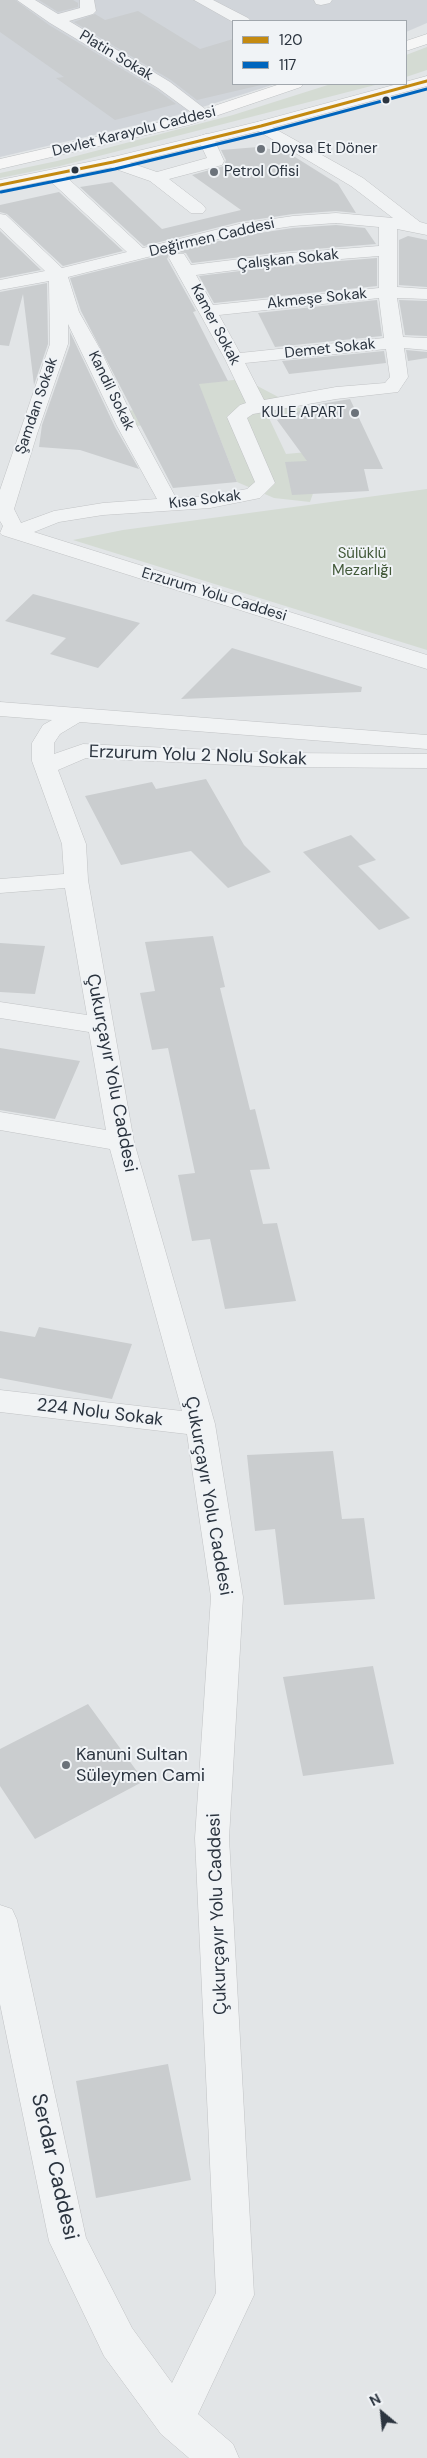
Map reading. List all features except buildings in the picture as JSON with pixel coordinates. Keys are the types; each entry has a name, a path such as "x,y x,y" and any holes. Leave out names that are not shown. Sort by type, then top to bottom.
{"main road":[{"path":"407,46 427,39"},
{"name":"Devlet Karayolu Caddesi","path":"0,185 113,162 261,126 427,80"},
{"name":"Devlet Karayolu Caddesi","path":"0,164 205,115 293,85"}],"street":[{"name":"Platin Sokak","path":"24,0 164,85 205,115"},
{"path":"55,20 88,11 87,0"},
{"path":"201,0 241,20"},
{"path":"123,59 140,54"},
{"path":"164,85 185,79"},
{"path":"261,126 358,182 421,228"},
{"path":"156,177 216,161 206,139"},
{"path":"113,162 156,177 197,209"},
{"path":"54,175 140,254"},
{"path":"369,220 378,198"},
{"name":"Değirmen Caddesi","path":"0,285 58,274 239,229 293,221 336,218 388,222 421,228"},
{"path":"0,219 35,250 58,274"},
{"name":"Kısa Sokak","path":"8,530 54,517 103,509 210,502 253,494 264,484 237,417 247,408 336,393 391,388 399,377 388,297 390,292 388,222"},
{"name":"Kamer Sokak","path":"170,246 187,271 206,311 234,359 257,406"},
{"name":"Çalışkan Sokak","path":"187,271 290,258 389,250"},
{"name":"Kandil Sokak","path":"58,274 70,312 170,505"},
{"name":"Şamdan Sokak","path":"8,530 4,509 26,434 59,344 58,274"},
{"name":"Akmeşe Sokak","path":"206,311 390,292 427,294"},
{"name":"Demet Sokak","path":"234,359 395,342 427,344"},
{"name":"Erzurum Yolu Caddesi","path":"8,530 427,662"},
{"name":"Erzurum Yolu 2 Nolu Sokak","path":"0,709 427,742"},
{"name":"Çukurçayır Yolu Caddesi","path":"77,714 51,730 43,743 43,761 74,844 76,880 120,1142 200,1424 227,1596 212,1838 235,2295 175,2420"},
{"path":"354,760 362,738"},
{"name":"Erzurum Yolu 2 Nolu Sokak","path":"46,768 62,758 83,751 279,760 427,761"},
{"path":"0,886 76,880"},
{"path":"0,1010 101,1026"},
{"path":"0,1121 120,1142"},
{"name":"224 Nolu Sokak","path":"0,1401 200,1424"},
{"name":"Serdar Caddesi","path":"0,1920 68,2241 118,2342 175,2420 219,2458"}],"shaded area":[{"path":"0,0 427,0 427,23 407,32 407,20 232,20 232,85 272,85 171,117 0,157"}],"green space":[{"path":"427,47 427,70 407,77 407,55"},
{"path":"328,85 375,85 60,166 0,178 0,173 57,161 233,115"},
{"path":"244,379 307,412 268,416 286,454 319,451 316,485 310,502 274,498 237,482 212,418 136,426 127,411 161,406 181,385"},
{"name":"Sülüklü Mezarlığı","path":"427,489 427,650 73,540 123,530"}],"transit line":[{"name":"120","path":"0,185 113,162 261,126 427,81"},
{"name":"117","path":"1,192 115,169 263,133 427,89"}],"place":[{"name":"Doysa Et Döner","path":"261,149"},
{"name":"Petrol Ofisi","path":"214,172"},
{"name":"KULE APART","path":"355,413"},
{"name":"Kanuni Sultan Süleymen Cami","path":"66,1765"}]}
